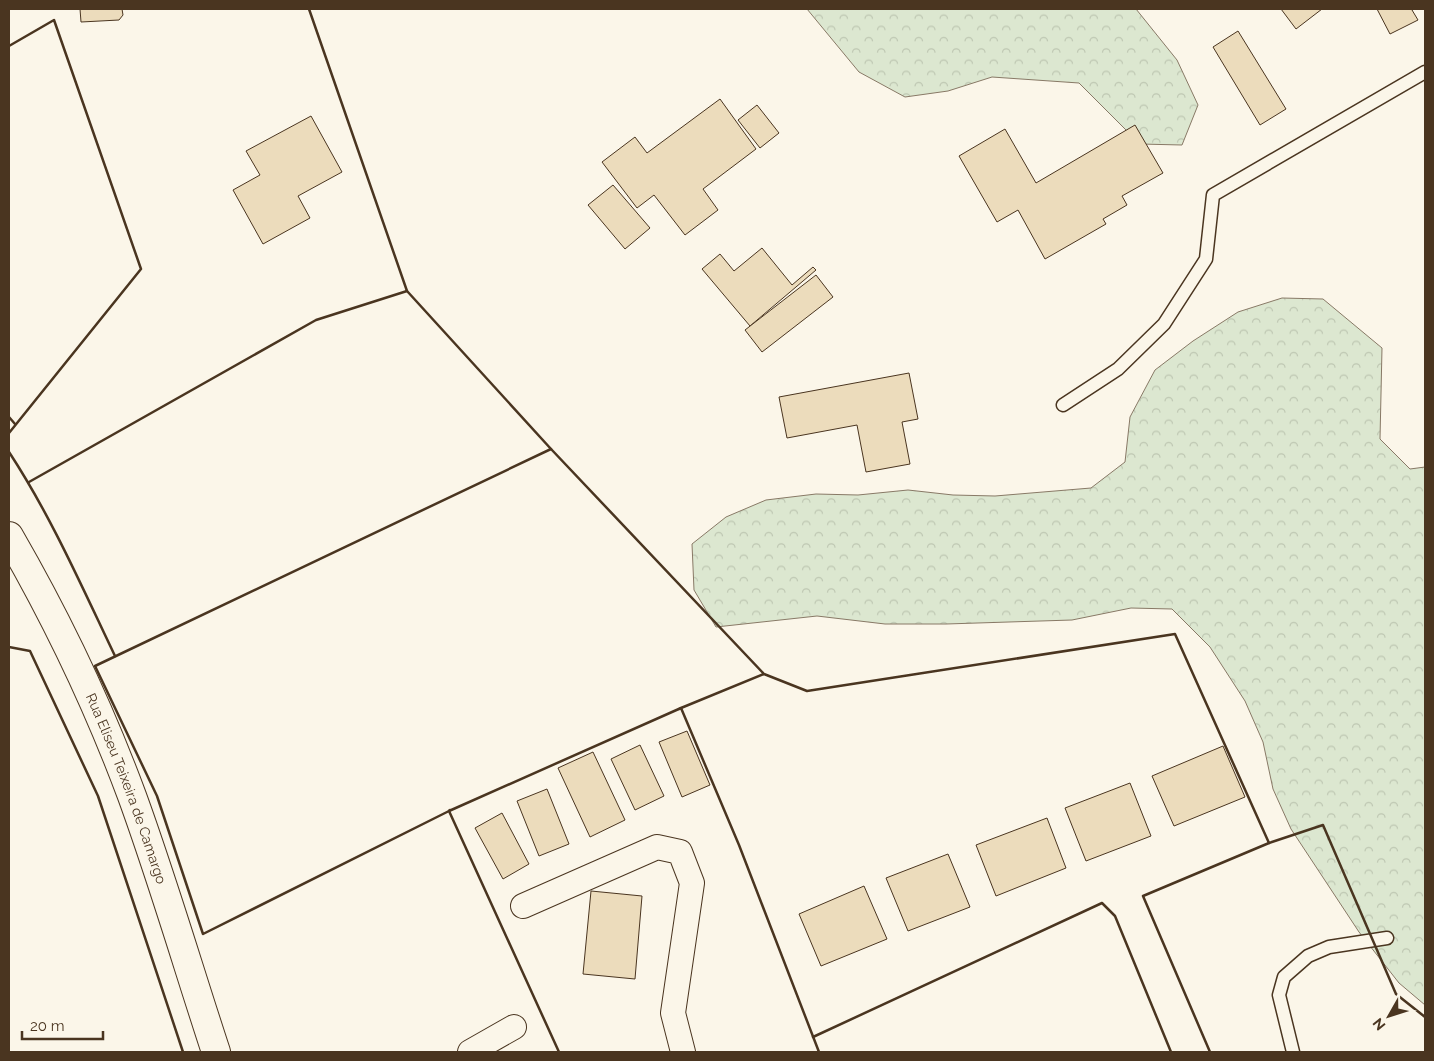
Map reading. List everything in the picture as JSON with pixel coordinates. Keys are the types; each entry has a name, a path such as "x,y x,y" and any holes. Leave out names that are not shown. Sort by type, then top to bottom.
{"street":[{"name":"Rua Eliseu Teixeira de Camargo","path":"9,536 40,590 88,691 132,796 216,1052"},
{"path":"522,906 657,847 680,852 692,882 673,1013 683,1052"},
{"path":"470,1052 514,1027"}],"lane":[{"path":"1063,405 1118,369 1164,324 1206,260 1213,195 1425,72"},
{"path":"1293,1052 1279,995 1284,977 1308,956 1329,947 1388,938"}],"green space":[{"path":"807,9 1136,9 1177,60 1198,105 1182,145 1140,144 1079,83 992,77 948,91 905,97 859,72"},
{"path":"1282,298 1323,299 1382,348 1380,439 1410,469 1425,467 1425,1005 1399,983 1359,932 1291,829 1273,789 1263,742 1245,701 1210,647 1172,609 1131,608 1072,620 885,624 817,616 716,627 694,590 692,544 726,517 766,500 816,494 858,495 908,490 953,495 995,496 1091,488 1125,462 1130,417 1155,370 1193,341 1238,312"}],"building":[{"path":"80,9 122,9 123,15 119,20 81,22"},
{"path":"1281,9 1322,9 1296,29"},
{"path":"1377,9 1415,9 1412,10 1418,20 1390,34"},
{"path":"1238,31 1286,109 1260,125 1213,47"},
{"path":"720,99 756,149 703,189 718,210 685,235 654,195 637,208 602,162 635,137 647,153"},
{"path":"757,105 779,133 760,148 738,120"},
{"path":"311,116 342,172 298,196 310,218 263,244 233,190 260,175 246,151"},
{"path":"1135,125 1163,173 1122,196 1127,205 1103,219 1106,224 1045,259 1018,210 997,222 959,156 1005,129 1036,183"},
{"path":"613,185 650,228 625,249 588,205"},
{"path":"762,248 792,285 813,267 816,270 750,326 702,269 720,254 734,271"},
{"path":"816,275 833,297 762,352 745,330"},
{"path":"909,373 918,419 902,422 910,464 866,472 857,425 787,438 779,397"},
{"path":"687,731 710,785 682,797 659,742"},
{"path":"640,745 664,796 635,810 611,759"},
{"path":"1223,746 1245,797 1174,826 1152,776"},
{"path":"593,752 625,820 590,837 558,768"},
{"path":"1130,783 1151,836 1086,861 1065,808"},
{"path":"547,789 569,844 539,856 517,801"},
{"path":"502,813 529,864 503,879 475,828"},
{"path":"1047,818 1066,868 996,896 976,845"},
{"path":"948,854 970,907 908,931 886,878"},
{"path":"864,886 887,939 821,966 799,914"},
{"path":"591,891 642,896 635,979 583,974"}],"wall":[{"path":"309,9 407,291 551,449"},
{"path":"9,46 54,20 141,269 9,433"},
{"path":"29,482 316,320 407,291"},
{"path":"9,417 15,424"},
{"path":"764,674 681,708 449,811 203,934 157,796 95,666 551,449 764,674 807,691 1175,634 1269,843"},
{"path":"9,452 52,526 115,656"},
{"path":"9,647 30,651 98,796 183,1052"},
{"path":"679,709 681,708 739,845 819,1052"},
{"path":"450,810 559,1052"},
{"path":"1210,1052 1143,896 1269,843 1323,825 1396,994 1425,1017"},
{"path":"813,1037 1102,903 1115,916 1171,1052"}]}
